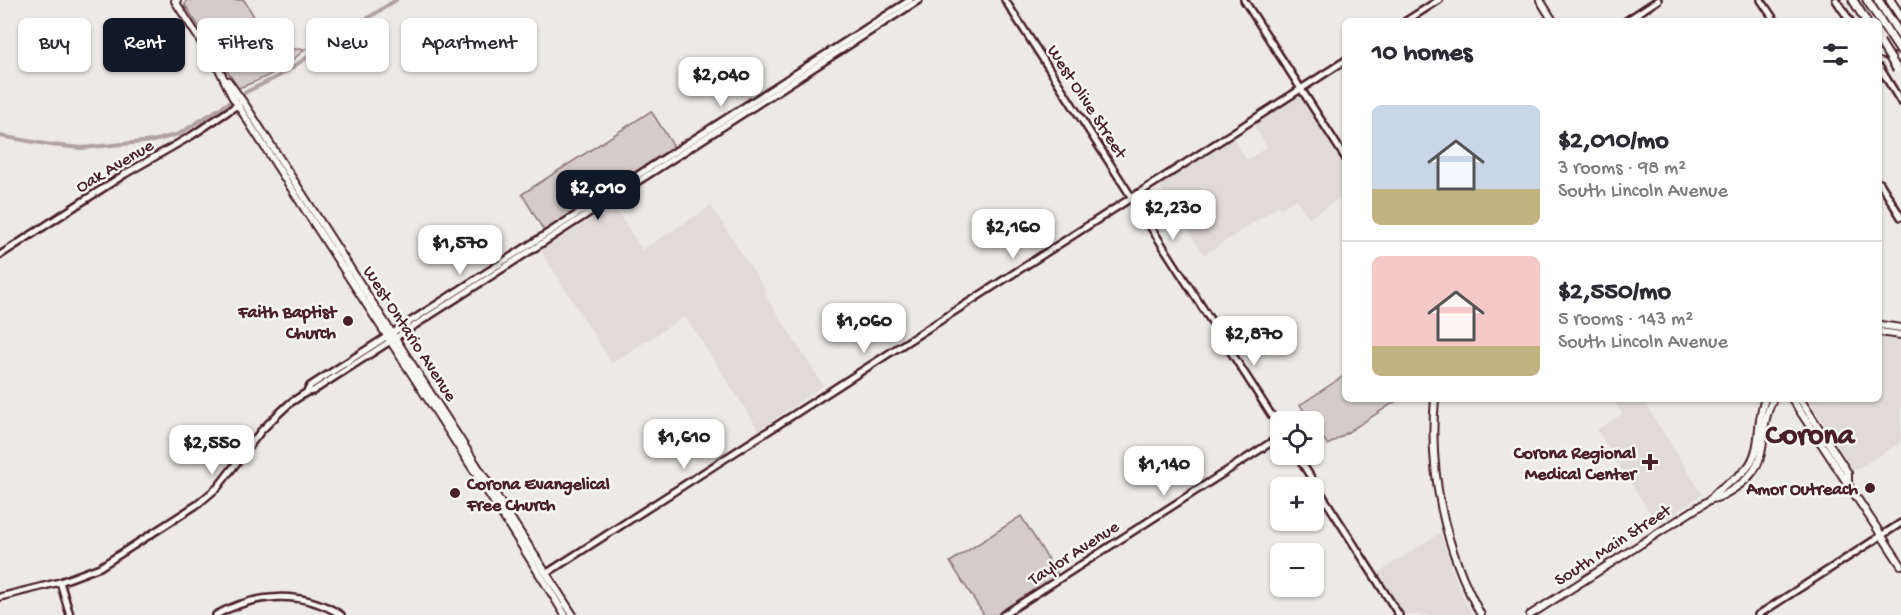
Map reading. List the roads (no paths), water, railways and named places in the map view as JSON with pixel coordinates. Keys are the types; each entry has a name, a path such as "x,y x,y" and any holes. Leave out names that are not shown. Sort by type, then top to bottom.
{"highway":[{"path":"1853,0 1864,18"},
{"path":"1867,0 1879,18"},
{"path":"1878,0 1900,34"},
{"path":"1890,0 1901,16"},
{"path":"1895,0 1901,8"},
{"path":"1882,23 1901,52"},
{"path":"1882,45 1900,74"}],"main road":[{"name":"West Ontario Avenue","path":"176,0 391,337 573,615"},
{"path":"1540,0 1551,18"},
{"path":"1882,54 1901,58"},
{"path":"1882,325 1901,328"},
{"path":"1882,332 1901,335"},
{"name":"West Ontario Avenue","path":"391,337 565,615"},
{"path":"1435,402 1434,446 1442,513 1459,568 1480,615"},
{"name":"South Main Street","path":"1530,615 1711,499 1714,493 1742,474 1756,451 1764,402"},
{"name":"South Main Street","path":"1711,499 1718,499 1747,480 1756,467 1763,452 1772,402"},
{"path":"1794,402 1901,565"},
{"path":"1802,402 1848,473 1848,483"}],"street":[{"path":"0,597 60,582 100,567 198,504 218,487 261,431 290,404 910,0"},
{"path":"391,337 919,0"},
{"name":"West Olive Street","path":"1005,0 1270,413"},
{"path":"1244,0 1342,153"},
{"path":"1411,18 1438,0"},
{"path":"1631,18 1658,0"},
{"path":"1761,0 1773,18"},
{"path":"1836,0 1848,18"},
{"path":"547,573 1342,63"},
{"path":"1882,71 1901,102"},
{"name":"Oak Avenue","path":"0,255 125,174 241,103"},
{"path":"1882,186 1901,217"},
{"name":"Taylor Avenue","path":"1003,615 1270,443"},
{"path":"1303,465 1399,615"},
{"path":"1758,615 1901,523"},
{"path":"60,582 70,615"},
{"path":"216,615 241,604 273,596 310,600 341,615"}],"waterway":[{"path":"244,93 277,77 396,0"},
{"path":"0,136 82,148 153,141 179,134 230,102"}],"place":[{"name":"Faith Baptist Church","path":"348,321"},
{"name":"Corona Regional Medical Center","path":"1650,462"},
{"name":"Amor Outreach","path":"1870,488"},
{"name":"Corona Evangelical Free Church","path":"455,493"}],"district":[{"name":"Corona","path":"1810,433"}]}
